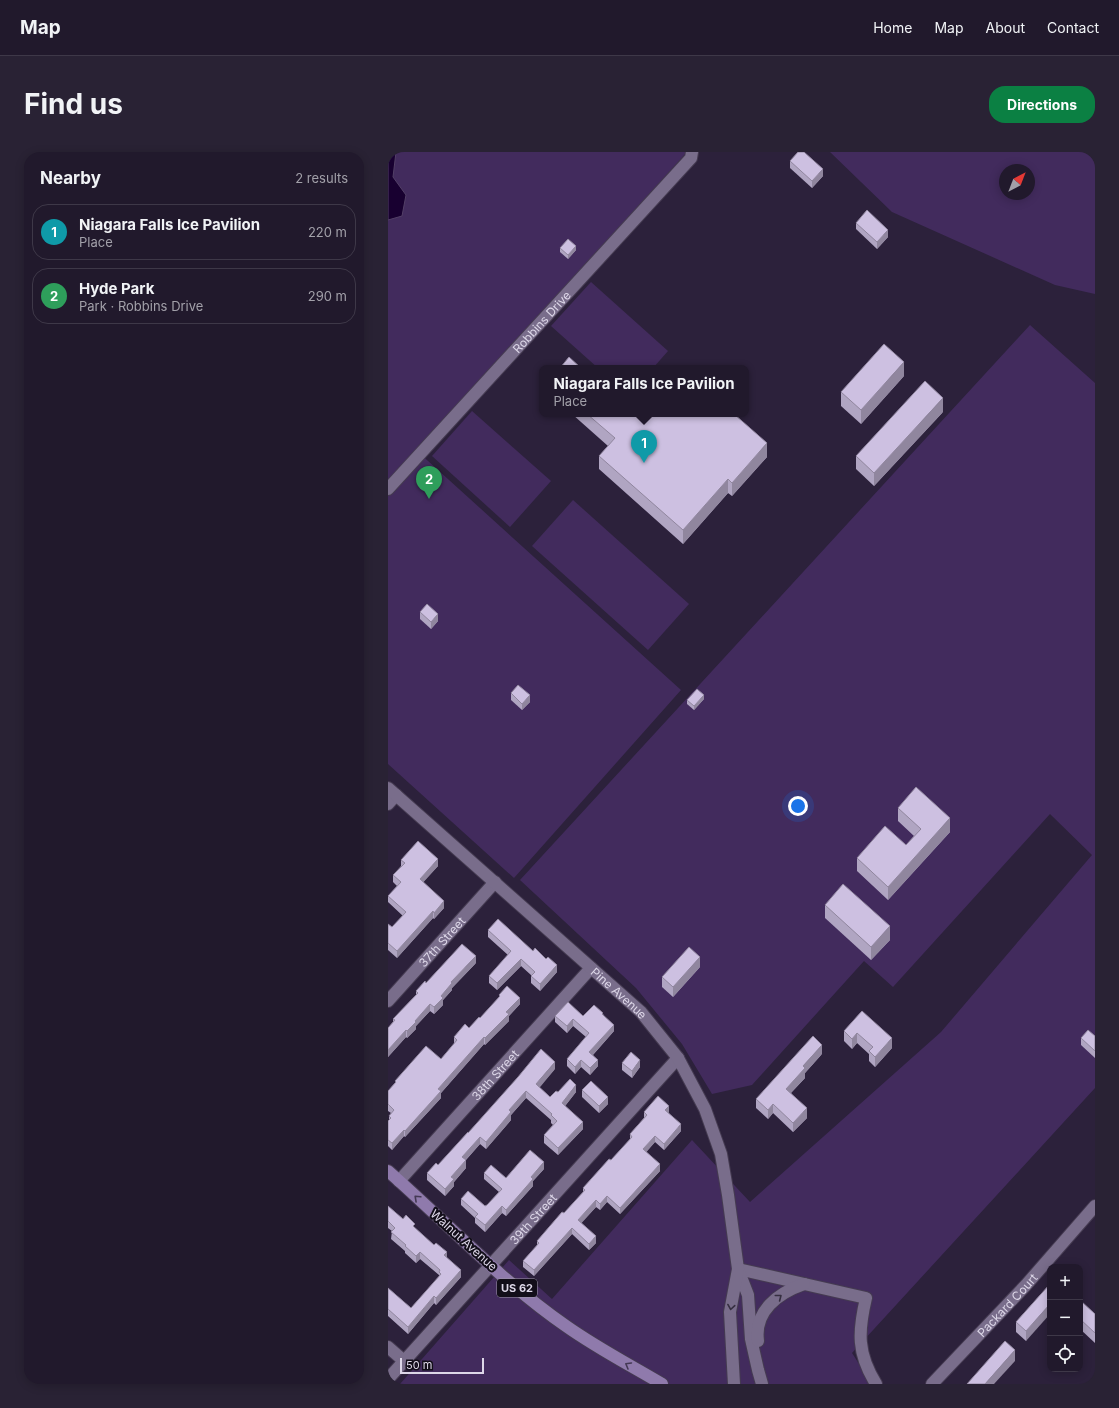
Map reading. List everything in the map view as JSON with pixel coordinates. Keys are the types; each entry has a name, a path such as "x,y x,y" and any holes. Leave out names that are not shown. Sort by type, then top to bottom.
{"main road":[{"name":"Walnut Avenue","path":"388,1171 524,1294 566,1326 662,1384"}],"street":[{"name":"Robbins Drive","path":"388,489 686,164 691,158 692,152"},
{"name":"Pine Avenue","path":"391,796 495,882 641,1012 678,1058 705,1109 721,1154 738,1269"},
{"name":"37th Street","path":"388,1001 495,882"},
{"name":"38th Street","path":"399,1181 590,968"},
{"name":"39th Street","path":"388,1379 678,1058"},
{"name":"Packard Court","path":"932,1384 1026,1285 1095,1206"},
{"path":"738,1269 866,1298 861,1322 860,1340 864,1360 876,1384"},
{"path":"738,1269 748,1295 751,1339 762,1384"},
{"path":"734,1384 730,1312 738,1269"},
{"path":"758,1370 760,1354 758,1336 762,1314 776,1298 784,1292 804,1284"},
{"path":"388,1347 404,1361"}],"shaded area":[{"path":"388,152 687,152 417,451 681,690 514,878 388,764"},
{"path":"388,152 396,152 393,177 406,195 402,216 388,220"},
{"path":"830,152 1095,152 1095,294 1055,285 892,212"},
{"path":"591,282 668,351 656,365 595,365 551,326"},
{"path":"1030,325 1095,383 1095,1088 852,1353 872,1384 400,1384 509,1260 552,1299 692,1140 750,1202 941,1032 1092,855 1050,814 893,987 864,961 752,1085 712,1094 682,1044 636,988 520,880"},
{"path":"472,411 551,481 510,527 432,456"},
{"path":"573,500 689,604 648,650 532,546"}],"building":[{"path":"798,152 804,152 823,169 812,181 790,161"},
{"path":"867,210 888,230 877,242 856,223"},
{"path":"568,239 576,246 568,255 560,248"},
{"path":"884,344 904,362 861,410 841,392"},
{"path":"569,357 578,365 562,365"},
{"path":"925,381 943,398 874,473 856,456"},
{"path":"590,417 737,417 767,443 732,483 728,479 683,530 599,456 615,438"},
{"path":"427,604 438,614 431,622 420,612"},
{"path":"518,685 530,695 522,704 511,693"},
{"path":"697,689 704,695 694,706 687,700"},
{"path":"916,787 950,818 888,887 857,858 885,826 906,845 921,829 898,808"},
{"path":"418,841 438,859 420,879 444,901 397,951 388,943 388,924 392,927 406,912 388,896 401,882 393,875 405,863 401,860"},
{"path":"843,884 890,926 871,947 825,905"},
{"path":"498,919 533,951 535,948 546,959 548,957 557,965 540,984 531,976 535,972 521,959 497,983 489,976 511,951 488,930"},
{"path":"462,944 476,956 451,982 452,983 441,996 443,998 434,1007 430,1004 415,1021 416,1022 407,1031 406,1030 388,1050 388,1028 395,1020 393,1019 418,993 416,991 425,981 426,983"},
{"path":"689,947 700,957 673,987 662,977"},
{"path":"507,986 520,998 506,1012 509,1014 485,1038 484,1037 438,1089 441,1091 405,1131 404,1130 392,1143 388,1140 388,1121 391,1118 389,1116 394,1110 388,1104 388,1091 396,1082 395,1081 426,1046 441,1059 457,1040 454,1037 465,1024 469,1028 500,996 499,995"},
{"path":"568,1002 583,1016 594,1005 614,1025 589,1052 598,1060 590,1068 581,1060 575,1067 567,1059 589,1033 573,1019 567,1026 555,1016"},
{"path":"862,1011 892,1038 875,1057 869,1051 873,1047 857,1033 852,1039 844,1031"},
{"path":"1088,1030 1095,1036 1095,1051 1081,1038"},
{"path":"813,1036 822,1045 803,1066 805,1068 786,1089 807,1108 793,1123 773,1104 768,1110 756,1099"},
{"path":"541,1049 555,1062 536,1084 550,1097 556,1091 558,1092 570,1079 576,1085 562,1103 583,1122 558,1148 544,1135 557,1121 551,1115 552,1114 526,1091 509,1110 511,1112 486,1142 480,1137 462,1157 466,1160 451,1177 454,1179 445,1189 427,1173 436,1163 438,1165 468,1133"},
{"path":"631,1052 640,1060 632,1071 622,1063"},
{"path":"591,1081 608,1097 599,1106 582,1090"},
{"path":"658,1096 669,1106 665,1110 681,1124 664,1144 655,1136 643,1149 660,1164 620,1208 607,1196 600,1204 596,1200 578,1220 596,1236 589,1244 572,1228 534,1270 523,1261 539,1243 537,1241 562,1212 564,1213 585,1190 583,1188 609,1159 611,1160 632,1137 630,1134 647,1115 644,1112"},
{"path":"530,1150 544,1162 531,1177 533,1179 506,1210 502,1206 485,1225 475,1217 478,1214 461,1199 468,1191 485,1206 487,1205 502,1189 484,1173 491,1165 506,1178"},
{"path":"388,1206 403,1219 406,1215 415,1224 413,1226 434,1245 436,1243 447,1252 444,1255 461,1270 436,1298 434,1296 408,1327 388,1309 388,1288 411,1308 441,1274 439,1272 440,1270 420,1252 416,1256 391,1232 395,1228 388,1221"},
{"path":"1047,1287 1047,1307 1026,1331 1016,1322"},
{"path":"1083,1303 1095,1314 1095,1333 1083,1322"},
{"path":"1005,1341 1015,1350 985,1384 967,1384"}],"place":[{"name":"Niagara Falls Ice Pavilion","path":"644,463"},
{"name":"Hyde Park","path":"429,499"}]}
